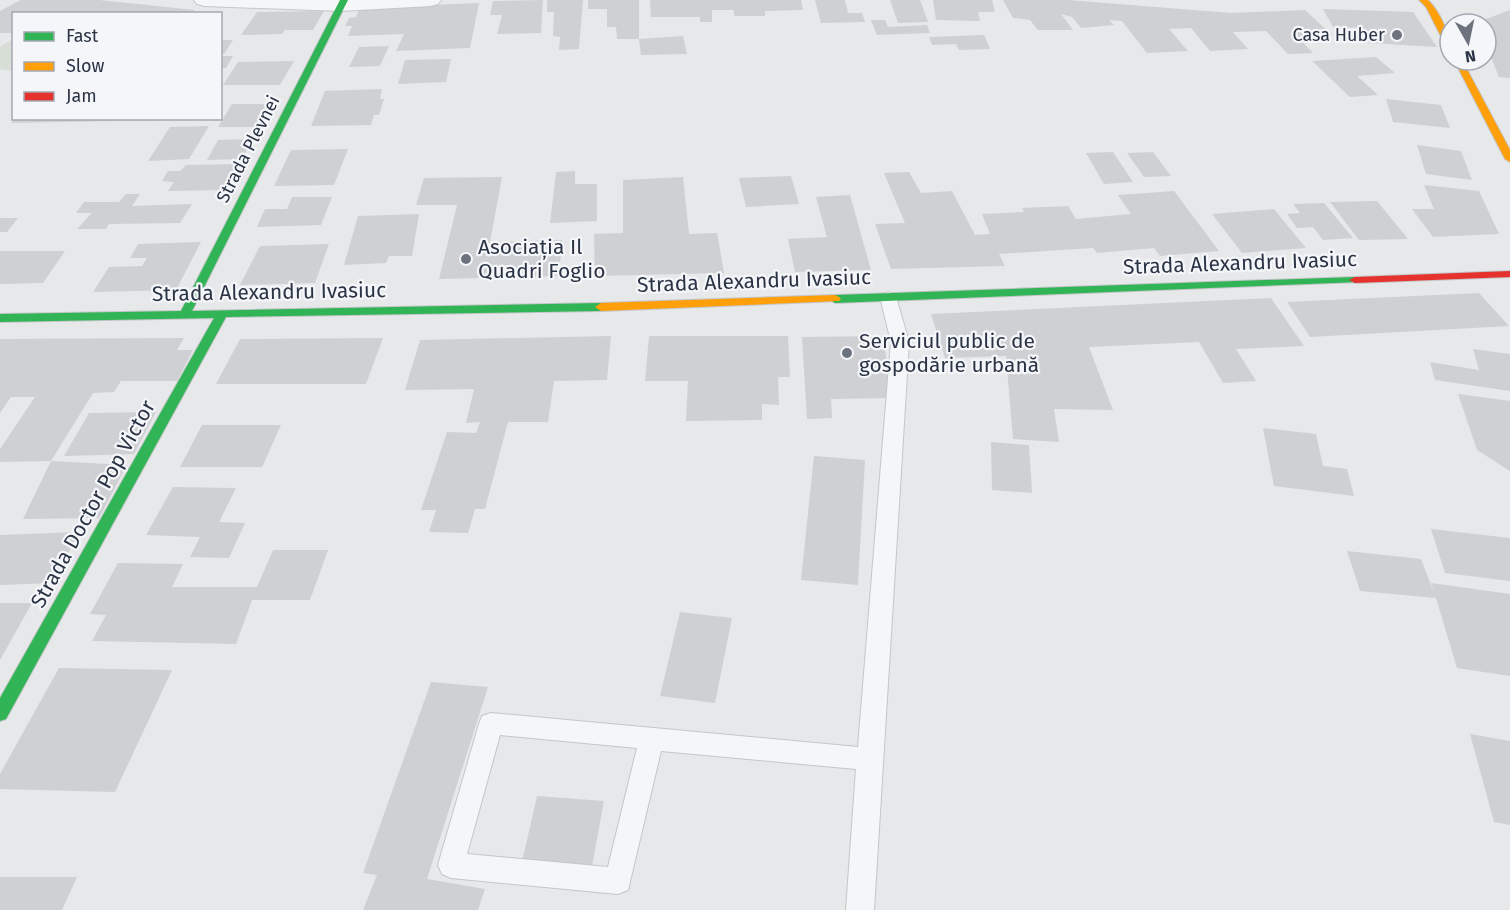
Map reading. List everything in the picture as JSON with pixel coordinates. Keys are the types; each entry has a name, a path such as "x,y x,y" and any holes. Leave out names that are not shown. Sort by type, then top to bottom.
{"main road":[{"path":"1423,0 1438,23"},
{"name":"Strada Plevnei","path":"185,314 343,2"},
{"path":"1464,72 1510,159"},
{"name":"Strada Alexandru Ivasiuc","path":"0,318 574,308 1510,274"},
{"name":"Strada Doctor Pop Victor","path":"0,714 223,314"}],"street":[{"path":"204,0 343,2 431,0"}],"lane":[{"path":"860,910 900,342 888,297"},
{"path":"651,739 618,881 451,865 491,724 869,759"}],"shaded area":[{"path":"12,40 12,71 0,69 0,47"}],"building":[{"path":"21,0 99,0 195,10 192,12 12,12 12,33 0,33 0,11"},
{"path":"543,0 541,33 497,34 502,15 490,15 493,1"},
{"path":"547,0 583,0 579,49 559,50 560,37 553,36 554,12 547,12"},
{"path":"588,0 639,0 639,39 617,39 616,27 607,27 607,9 588,9"},
{"path":"650,0 801,0 803,10 765,11 765,16 734,16 734,10 712,10 712,22 700,22 700,17 651,17"},
{"path":"815,0 845,0 848,13 862,13 865,22 821,23"},
{"path":"890,0 920,0 928,22 898,23"},
{"path":"933,0 992,0 995,12 978,12 980,21 936,20"},
{"path":"1003,0 1068,0 1231,13 1305,10 1332,35 1298,37 1313,53 1288,54 1266,31 1233,32 1248,49 1210,51 1191,28 1169,29 1188,51 1147,53 1122,21 1109,20 1114,25 1081,28 1072,17 1061,14 1073,30 1038,30 1030,20 1013,18"},
{"path":"479,3 470,48 396,51 404,34 348,36 352,26 345,26 349,18 356,17 360,8"},
{"name":"Casa Huber","path":"1323,9 1413,12 1437,47 1369,43 1362,28 1333,27"},
{"path":"1510,10 1510,78 1499,77 1497,72 1498,15"},
{"path":"324,11 313,30 285,30 282,34 241,35 257,12"},
{"path":"871,20 885,20 888,27 927,25 930,33 877,35"},
{"path":"984,35 990,49 959,50 956,44 932,45 929,37"},
{"path":"683,36 687,54 641,55 639,39"},
{"path":"222,40 233,40 222,54"},
{"path":"389,46 380,66 349,67 359,47"},
{"path":"222,56 233,56 226,68 222,68"},
{"path":"1376,57 1395,73 1357,76 1378,95 1350,97 1312,61"},
{"path":"451,59 446,82 398,84 405,60"},
{"path":"294,61 280,85 223,85 238,62"},
{"path":"382,89 380,99 384,99 379,115 374,115 371,125 311,126 325,91"},
{"path":"1386,99 1441,105 1450,128 1393,122"},
{"path":"232,104 274,104 261,127 218,127"},
{"path":"13,120 163,120 11,123"},
{"path":"209,126 189,159 148,161 170,127"},
{"path":"253,139 242,159 207,160 218,140"},
{"path":"1417,145 1461,151 1472,180 1426,174"},
{"path":"348,149 334,185 274,186 291,150"},
{"path":"1113,152 1133,182 1104,184 1086,153"},
{"path":"1153,152 1171,176 1144,177 1127,153"},
{"path":"239,164 223,190 168,191 174,182 162,181 168,171 180,171 186,165"},
{"path":"575,171 575,184 597,184 597,221 550,223 556,172"},
{"path":"909,172 921,193 952,191 975,235 990,234 982,214 1024,212 1022,208 1068,206 1076,219 1131,214 1118,195 1174,191 1219,251 1160,256 1154,248 1097,253 1093,248 999,254 1005,266 891,269 875,224 905,223 884,173"},
{"path":"791,176 799,204 746,207 739,178"},
{"path":"502,177 490,242 562,240 559,276 439,279 457,205 416,205 424,178"},
{"path":"683,177 689,234 717,233 724,273 595,276 594,234 623,233 623,180"},
{"path":"1424,185 1479,191 1499,234 1433,237 1412,209 1434,209"},
{"path":"126,194 140,194 132,206 192,204 180,223 109,224 106,229 77,229 92,213 76,213 84,202 119,202"},
{"path":"850,195 871,270 795,272 788,239 827,237 816,197"},
{"path":"292,197 332,197 321,225 257,227 265,209 287,209"},
{"path":"1377,201 1408,239 1359,240 1330,202"},
{"path":"1324,203 1353,238 1323,240 1313,227 1297,228 1287,214 1300,213 1293,204"},
{"path":"1274,209 1306,248 1242,253 1212,214"},
{"path":"419,214 412,256 389,256 386,263 344,265 358,216"},
{"path":"0,218 18,218 7,232 0,232"},
{"path":"201,242 176,290 93,292 109,267 142,266 147,258 130,258 138,244"},
{"path":"329,244 315,283 240,285 260,246"},
{"path":"0,251 65,251 43,283 0,284"},
{"path":"1479,293 1509,326 1310,337 1287,302"},
{"path":"1271,298 1304,346 1236,349 1256,381 1223,383 1199,342 1089,347 1113,410 1054,409 1059,442 1013,439 1006,356 945,358 931,314"},
{"path":"611,336 607,380 554,381 548,422 508,422 485,509 475,509 468,533 429,532 436,510 421,510 447,432 476,433 480,422 466,423 474,389 405,390 420,340"},
{"path":"649,336 788,336 790,377 778,377 779,405 762,404 762,420 686,421 688,381 645,381"},
{"path":"883,336 892,398 831,399 832,418 807,419 802,337"},
{"path":"184,338 177,350 193,350 177,381 121,381 114,392 93,393 51,461 0,462 0,449 35,397 11,397 0,413 0,339"},
{"path":"383,338 366,384 216,384 240,339"},
{"path":"1473,349 1510,354 1510,391 1435,380 1430,362 1479,370"},
{"path":"1458,394 1510,401 1510,471 1477,450"},
{"path":"156,412 134,454 64,456 89,413"},
{"path":"202,425 281,425 262,467 180,467"},
{"path":"1263,428 1316,434 1323,466 1347,469 1354,496 1274,486"},
{"path":"991,442 1029,445 1032,493 992,490"},
{"path":"814,456 865,460 858,585 801,580"},
{"path":"51,461 127,465 99,518 23,519"},
{"path":"173,487 236,488 219,522 245,523 229,558 190,557 200,537 146,535"},
{"path":"1431,529 1510,538 1510,581 1445,573"},
{"path":"79,532 53,583 0,585 0,535"},
{"path":"273,550 328,550 310,600 252,600 236,644 92,641 106,615 90,614 118,563 183,564 172,587 257,587"},
{"path":"1347,551 1421,559 1434,593 1431,583 1510,594 1510,676 1457,668 1436,598 1360,591"},
{"path":"0,603 32,603 0,660"},
{"path":"680,612 732,618 715,703 660,696"},
{"path":"59,668 172,670 115,792 0,789 0,774"},
{"path":"431,682 488,687 427,879 485,889 478,910 363,910 377,875 363,873"},
{"path":"1470,734 1510,741 1510,825 1494,822"},
{"path":"537,796 604,801 592,866 522,862"},
{"path":"0,877 77,877 62,910 0,910"}],"traffic: fast":[{"path":"185,314 344,0"},
{"path":"835,299 1355,280"},
{"path":"0,318 601,307"},
{"path":"0,714 223,313"}],"traffic: slow":[{"path":"1423,0 1438,23"},
{"path":"1464,72 1510,159"},
{"path":"601,307 835,299"}],"traffic: jam":[{"path":"1355,280 1510,274"}],"place":[{"name":"Casa Huber","path":"1397,35"},
{"name":"Asociația Il Quadri Foglio","path":"466,259"},
{"name":"Serviciul public de gospodărie urbană","path":"847,353"}]}
